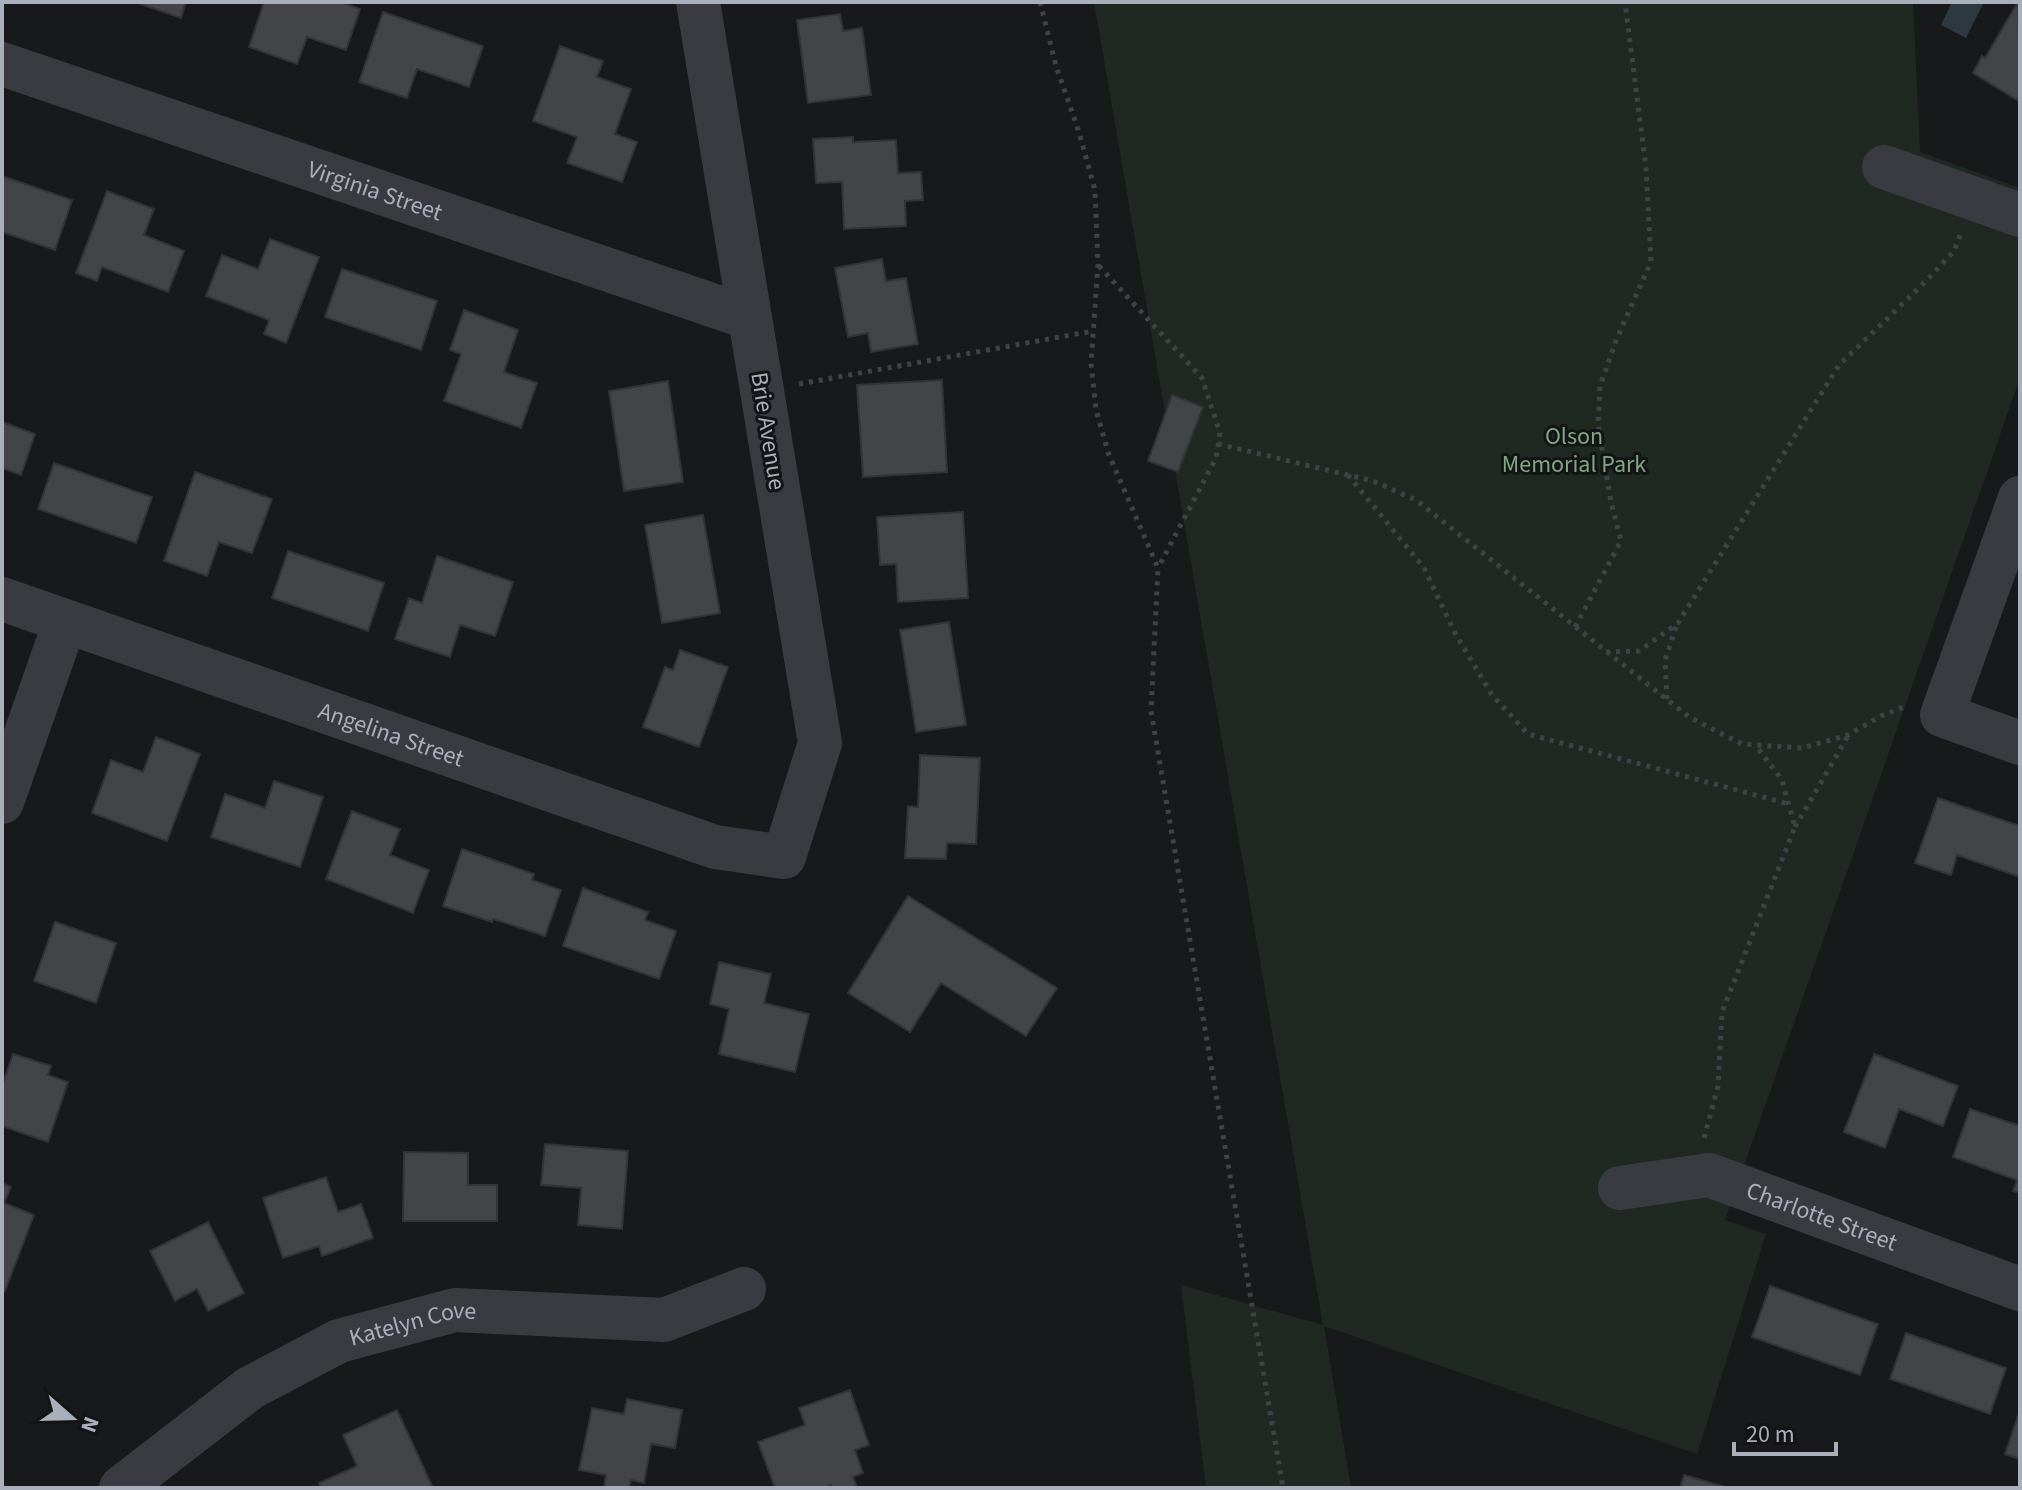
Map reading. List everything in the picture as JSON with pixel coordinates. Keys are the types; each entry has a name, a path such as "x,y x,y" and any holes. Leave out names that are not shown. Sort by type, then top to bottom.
{"street":[{"name":"Brie Avenue","path":"698,2 820,743 784,857"},
{"name":"Virginia Street","path":"2,64 750,318"},
{"path":"1884,167 2020,215"},
{"path":"2020,498 1947,700 2020,743"},
{"name":"Angelina Street","path":"2,599 715,847 784,857"},
{"path":"2,802 65,622"},
{"name":"Charlotte Street","path":"1620,1188 1709,1175 2020,1289"},
{"name":"Katelyn Cove","path":"121,1488 250,1388 339,1341 455,1310 664,1320 744,1289"}],"path":[{"path":"1040,2 1056,66 1095,190 1098,265 1091,363 1096,410 1109,455 1158,568"},
{"path":"1575,627 1621,541 1598,424 1600,386 1617,338 1651,262 1646,168 1625,2"},
{"path":"1667,699 1665,660 1678,623 1839,365 1954,251 1977,200"},
{"path":"1098,265 1202,378 1220,433 1216,458 1158,568 1151,711 1283,1488"},
{"path":"762,391 1093,331"},
{"path":"1218,444 1373,481 1416,500 1689,717 1742,744 1802,748 1848,735 1881,716 1947,700"},
{"path":"1347,474 1424,568 1455,633 1492,695 1528,734 1789,804"},
{"path":"1606,652 1639,651 1678,623"},
{"path":"1693,1177 1718,1086 1722,1012 1795,827 1848,735"},
{"path":"1756,745 1782,780 1795,827"}],"green space":[{"name":"Olson Memorial Park","path":"1094,2 1913,2 1920,152 2020,188 2020,378 1725,1220 1766,1234 1697,1454 1324,1326 1351,1488 1206,1488 1181,1285 1323,1325"}],"shaded area":[{"path":"1952,2 1984,2 1966,38 1941,25"}],"building":[{"path":"135,2 186,2 181,18"},
{"path":"264,2 340,2 360,9 346,50 307,37 297,64 249,47"},
{"path":"2018,2 2020,94 2017,100 1973,73"},
{"path":"383,12 483,46 469,87 417,69 407,98 359,82"},
{"path":"840,14 843,31 862,28 871,95 808,103 797,20"},
{"path":"560,46 603,61 597,77 631,89 615,134 637,142 622,182 567,163 577,137 533,121"},
{"path":"853,137 853,142 896,140 898,173 921,172 923,200 905,201 906,226 844,229 842,182 816,183 813,139"},
{"path":"2,176 72,200 55,250 2,232"},
{"path":"107,191 154,209 144,235 184,251 168,292 102,267 97,281 76,273"},
{"path":"270,239 319,257 286,343 264,334 269,320 206,296 222,255 258,269"},
{"path":"882,259 886,281 906,278 918,344 871,352 868,333 848,337 835,268"},
{"path":"342,269 437,301 421,350 325,317"},
{"path":"464,310 518,330 504,372 537,383 521,428 444,401 461,354 450,350"},
{"path":"942,380 947,472 863,477 857,385"},
{"path":"668,381 683,482 624,491 609,391"},
{"path":"1172,395 1203,407 1178,472 1148,461"},
{"path":"2,422 35,434 21,475 2,468"},
{"path":"54,463 152,497 136,543 38,509"},
{"path":"195,472 272,499 252,553 219,542 207,576 164,561"},
{"path":"963,512 968,598 898,602 896,564 880,565 877,517"},
{"path":"703,515 720,613 662,623 645,525"},
{"path":"288,551 384,583 368,631 272,598"},
{"path":"437,556 513,582 495,636 460,625 450,657 395,639 409,598 422,603"},
{"path":"949,622 966,725 916,732 900,630"},
{"path":"680,650 728,667 699,747 643,727 665,667 673,670"},
{"path":"156,737 200,754 167,841 92,813 111,760 143,772"},
{"path":"920,755 980,758 976,844 947,843 946,859 905,858 908,806 918,807"},
{"path":"274,781 323,797 300,867 211,837 225,794 265,808"},
{"path":"1938,798 2020,826 2020,877 1957,855 1951,875 1915,863"},
{"path":"352,811 400,829 390,855 429,870 413,913 326,879"},
{"path":"462,849 534,874 532,880 561,890 545,936 443,906"},
{"path":"583,888 648,912 645,920 676,931 659,979 563,946"},
{"path":"908,896 1057,988 1026,1036 941,983 910,1032 848,993"},
{"path":"55,922 116,943 96,1003 34,981"},
{"path":"719,962 771,974 764,1003 809,1014 795,1072 719,1054 729,1009 710,1004"},
{"path":"13,1054 51,1066 48,1075 68,1082 48,1142 2,1126 2,1086"},
{"path":"1874,1054 1958,1086 1943,1126 1899,1109 1885,1148 1844,1132"},
{"path":"1970,1109 2020,1126 2020,1193 2013,1191 2017,1180 1953,1157"},
{"path":"545,1144 628,1151 622,1229 578,1225 581,1188 541,1185"},
{"path":"404,1152 468,1153 468,1185 497,1185 497,1221 403,1221"},
{"path":"326,1177 338,1212 361,1204 373,1238 322,1256 319,1246 283,1258 263,1198"},
{"path":"2,1183 11,1187 4,1203 34,1215 5,1291 2,1290"},
{"path":"208,1222 244,1293 208,1311 197,1289 175,1301 150,1251"},
{"path":"1770,1286 1878,1324 1860,1375 1752,1337"},
{"path":"1906,1333 2006,1368 1990,1414 1890,1379"},
{"path":"850,1390 869,1445 855,1450 863,1473 853,1477 857,1488 832,1488 831,1485 824,1488 775,1488 758,1442 805,1425 799,1408"},
{"path":"627,1399 682,1410 675,1448 651,1444 644,1483 631,1480 629,1488 604,1488 606,1475 579,1470 592,1408 624,1414"},
{"path":"397,1410 433,1488 321,1488 319,1483 357,1466 343,1435"},
{"path":"2020,1410 2020,1459 2005,1454"},
{"path":"1684,1475 1729,1488 1680,1488"}]}
